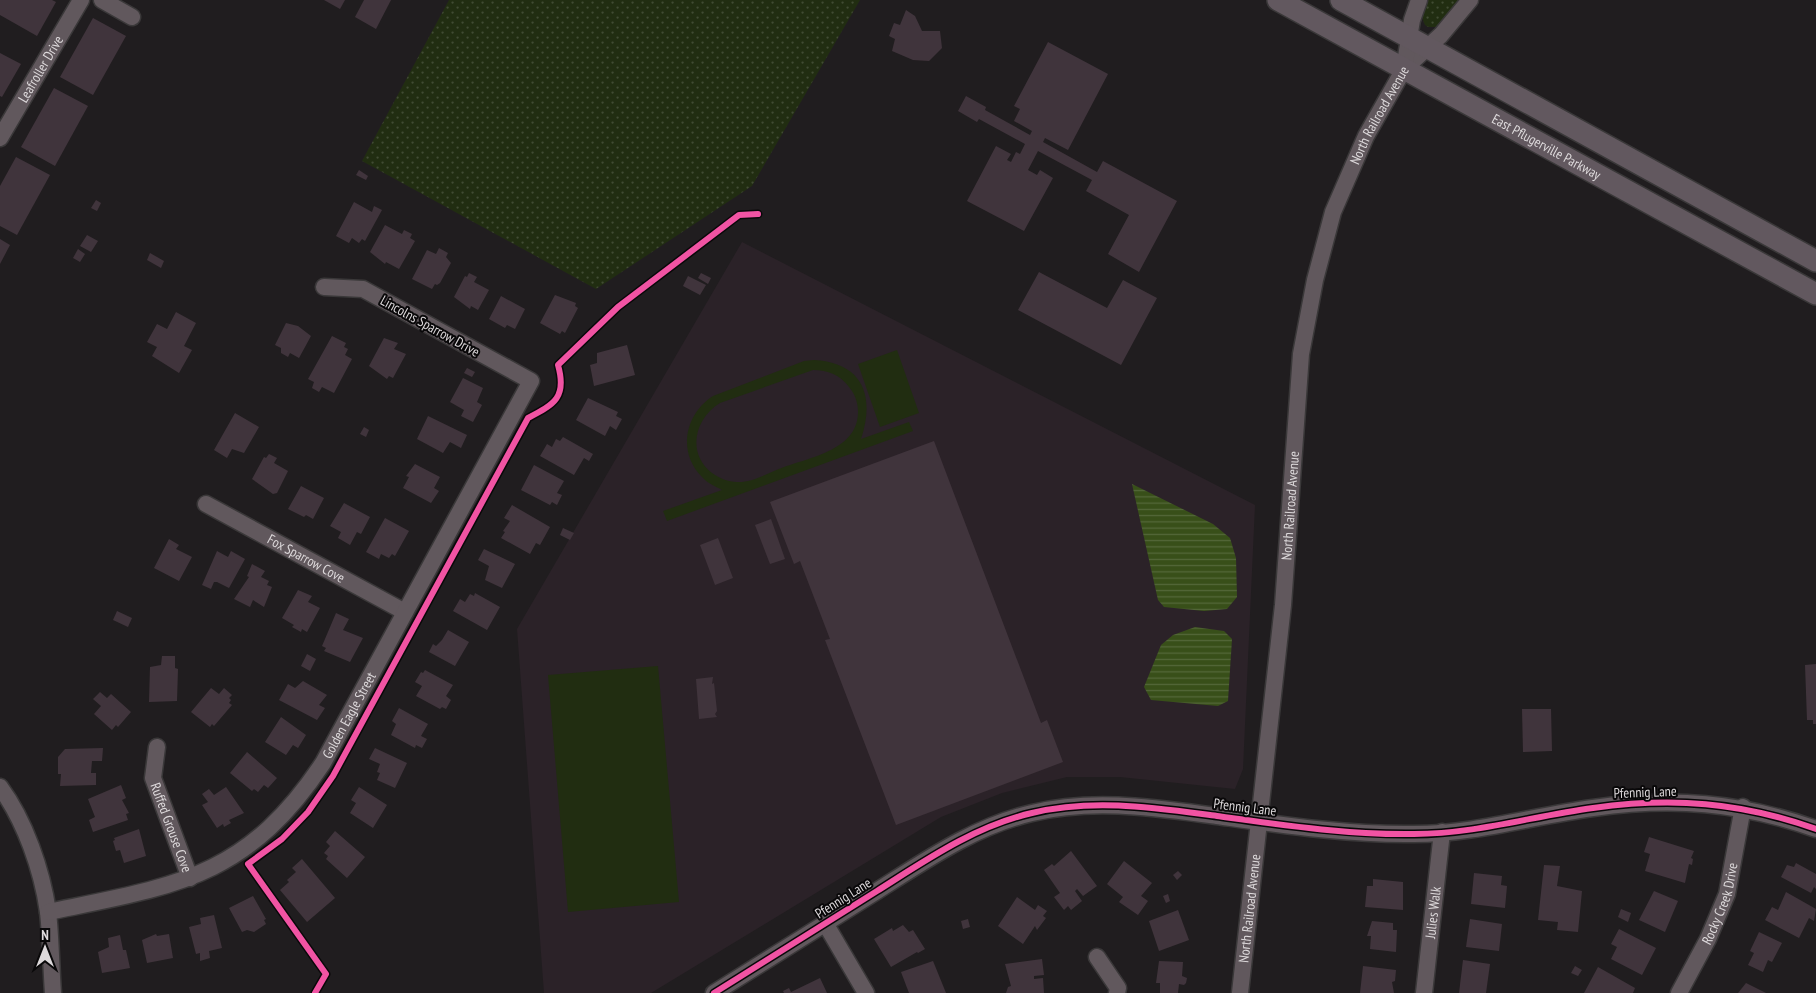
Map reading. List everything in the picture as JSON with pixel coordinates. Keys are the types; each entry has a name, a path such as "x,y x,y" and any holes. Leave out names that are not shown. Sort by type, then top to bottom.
{"main road":[{"name":"East Pflugerville Parkway","path":"1278,0 1816,294"},
{"path":"1341,0 1816,260"}],"street":[{"name":"Leafroller Drive","path":"2,128 81,0"},
{"path":"102,0 132,17"},
{"name":"North Railroad Avenue","path":"1240,993 1283,605 1301,354 1315,280 1333,212 1366,136 1404,69 1412,20 1419,0"},
{"path":"1404,69 1446,30 1470,0"},
{"name":"Lincolns Sparrow Drive","path":"324,287 363,289 531,381"},
{"name":"Golden Eagle Street","path":"48,912 165,887 190,878 240,853 263,835 286,812 323,764 531,381"},
{"name":"Fox Sparrow Cove","path":"206,504 405,612"},
{"name":"Ruffed Grouse Cove","path":"157,747 153,778 190,878"},
{"path":"0,786 26,835 48,912 53,993"},
{"name":"Pfennig Lane","path":"714,993 945,849 987,828 1032,813 1073,806 1148,807 1358,833 1416,834 1494,827 1591,808 1643,802 1699,803 1743,807 1779,816 1816,829"},
{"name":"Rocky Creek Drive","path":"1679,993 1708,939 1727,894 1743,807"},
{"name":"Julies Walk","path":"1424,993 1442,832"},
{"path":"825,923 866,993"},
{"path":"1097,957 1118,988 1117,993"}],"shaded area":[{"path":"449,0 860,0 752,186 596,289 362,161"},
{"path":"1426,0 1461,0 1438,27 1428,27 1423,21 1422,15"},
{"path":"742,242 1255,505 1243,769 1235,789 1120,777 1067,777 1002,793 941,817 651,993 544,993 517,629"},
{"path":"897,350 919,413 880,427 858,364"},
{"path":"814,360 831,363 855,375 862,385 867,409 861,439 909,422 913,431 667,521 663,511 722,490 704,479 694,467 689,456 688,434 696,413 703,404 713,396 804,361","holes":["813,370 829,372 842,379 856,399 858,412 856,425 842,443 820,455 743,482 721,478 704,465 699,456 697,436 700,426 711,409 720,403"]},
{"path":"1132,484 1213,524 1230,538 1236,558 1237,597 1227,609 1204,611 1164,607 1158,600"},
{"path":"1195,627 1224,631 1232,639 1228,701 1218,706 1151,700 1144,687 1161,645 1173,635"},
{"path":"658,666 679,902 568,912 548,675"}],"building":[{"path":"0,0 52,0 56,2 37,36 0,15"},
{"path":"324,0 345,0 340,9"},
{"path":"364,0 391,0 376,29 355,17"},
{"path":"906,10 915,16 922,31 940,31 942,48 929,61 913,60 892,51 895,39 889,36 894,23 900,25"},
{"path":"93,18 126,36 93,95 60,77"},
{"path":"1048,42 1108,74 1068,150 1045,138 1043,142 1097,172 1103,161 1177,201 1139,272 1108,254 1129,215 1086,191 1092,180 1038,151 1028,170 1037,175 1040,170 1053,178 1024,231 967,201 996,146 1011,154 1007,160 1011,162 1016,152 1020,154 1025,144 979,119 977,122 958,111 966,96 986,107 985,110 1030,135 1032,131 1014,121 1020,109 1014,106"},
{"path":"0,53 21,64 2,97 0,96"},
{"path":"54,88 88,106 55,166 21,147"},
{"path":"16,157 50,175 17,235 0,226 0,186"},
{"path":"359,170 368,176 366,180 356,175"},
{"path":"96,200 101,203 97,211 91,208"},
{"path":"354,202 372,212 374,206 382,210 365,241 362,239 359,243 352,238 349,243 336,236"},
{"path":"385,225 402,234 404,230 412,234 410,238 415,241 399,269 386,262 385,264 370,252"},
{"path":"87,235 98,241 91,252 80,246"},
{"path":"0,239 10,245 0,264"},
{"path":"439,248 448,253 446,257 451,263 440,283 435,284 432,289 412,279 427,250 436,254"},
{"path":"78,249 85,254 80,262 73,258"},
{"path":"150,253 164,261 161,268 147,260"},
{"path":"1039,272 1107,308 1123,280 1157,298 1121,365 1018,310"},
{"path":"469,273 477,277 474,282 489,290 478,310 471,306 470,309 454,297 465,276 467,277"},
{"path":"701,273 711,278 708,284 698,278"},
{"path":"688,276 706,285 700,295 683,286"},
{"path":"555,295 576,303 575,306 578,308 565,333 562,331 560,334 540,323"},
{"path":"501,296 525,309 515,329 507,325 505,328 489,319"},
{"path":"176,312 196,323 184,346 192,350 179,373 152,356 157,347 147,342 157,324 167,329"},
{"path":"286,323 298,326 311,336 299,358 290,353 288,357 281,353 281,348 275,345"},
{"path":"332,336 346,343 344,347 348,349 345,355 352,359 334,393 322,387 319,392 312,388 314,382 308,379"},
{"path":"384,338 398,343 394,349 406,354 393,378 389,376 387,379 369,366"},
{"path":"627,345 635,375 594,386 590,365 597,363 597,353"},
{"path":"467,368 475,372 472,377 464,373"},
{"path":"463,378 483,388 477,402 482,405 473,422 461,416 464,410 450,402"},
{"path":"588,398 618,412 616,416 622,419 616,430 610,426 605,436 576,420"},
{"path":"235,413 259,427 244,453 232,449 227,458 214,450"},
{"path":"428,416 467,435 461,448 450,442 443,453 417,439"},
{"path":"364,427 369,430 366,437 360,434"},
{"path":"563,437 593,454 589,461 584,458 574,475 540,456 547,444 552,447 556,439 560,441"},
{"path":"934,441 1041,723 1047,720 1063,762 896,825 825,640 830,639 800,561 794,564 770,502"},
{"path":"269,454 277,458 274,463 288,471 277,493 273,494 252,479 264,457 266,458"},
{"path":"415,464 440,477 434,488 439,491 431,503 403,488 409,477 406,476"},
{"path":"534,465 564,481 557,493 562,495 557,505 552,502 550,505 521,490"},
{"path":"301,486 324,498 313,519 288,509"},
{"path":"344,503 370,517 361,534 357,532 350,545 338,538 341,532 330,526"},
{"path":"512,505 550,527 540,545 536,543 530,554 501,538 505,532 503,531 510,521 504,518"},
{"path":"385,518 409,531 395,556 392,554 389,558 381,554 379,559 366,552"},
{"path":"771,519 785,559 770,564 755,525"},
{"path":"563,528 574,533 570,540 560,535"},
{"path":"718,538 733,578 715,585 700,545"},
{"path":"169,539 179,545 176,549 192,557 179,581 154,568"},
{"path":"484,549 515,564 502,588 485,580 489,566 478,560"},
{"path":"217,551 228,557 231,551 245,559 229,588 217,582 214,582 211,589 202,585"},
{"path":"252,564 265,571 261,577 269,581 267,585 272,587 264,607 253,600 250,607 234,599 249,577 247,576"},
{"path":"298,590 312,596 308,602 320,608 307,632 302,629 301,632 292,627 294,625 282,618"},
{"path":"475,593 500,607 487,630 453,611 460,599 465,602 470,594 474,596"},
{"path":"117,611 132,618 128,627 113,620"},
{"path":"336,613 349,619 343,630 363,638 350,662 324,651 326,648 322,646"},
{"path":"448,630 469,642 455,666 429,652 433,644 436,646"},
{"path":"307,654 316,659 310,671 301,666"},
{"path":"162,656 175,656 175,668 178,669 177,701 149,702 150,667 161,665"},
{"path":"1816,664 1816,724 1813,724 1813,720 1807,720 1805,665"},
{"path":"425,670 453,685 446,696 451,700 446,709 442,707 440,709 416,696 422,686 415,682 421,672 423,673"},
{"path":"713,677 712,684 714,683 717,711 715,714 717,717 699,719 696,679"},
{"path":"303,681 327,695 319,705 325,708 317,720 279,700 288,684 295,688"},
{"path":"211,688 219,694 224,688 232,695 229,698 231,700 229,703 232,705 214,726 212,724 210,727 191,712"},
{"path":"100,692 107,698 111,694 131,712 118,727 116,725 112,730 94,714 101,706 93,699"},
{"path":"399,708 428,724 421,736 427,739 422,748 416,745 415,748 391,735 396,724 392,721"},
{"path":"1522,709 1551,709 1552,751 1523,752"},
{"path":"281,717 306,735 298,748 293,745 286,755 265,742"},
{"path":"103,748 102,761 92,761 91,773 96,773 96,785 60,786 61,774 58,774 58,757 65,749"},
{"path":"375,748 407,763 395,788 377,780 380,773 377,772 380,764 369,759"},
{"path":"247,752 277,778 268,788 264,785 258,792 254,789 252,791 230,773"},
{"path":"121,785 126,798 122,800 129,813 126,814 128,820 93,832 89,820 95,817 88,799"},
{"path":"226,787 244,813 229,820 231,823 224,827 223,824 217,828 202,805 208,802 202,794 209,789 214,795"},
{"path":"359,787 387,805 373,828 350,813 356,803 351,800"},
{"path":"139,829 146,856 124,863 120,850 116,851 114,838"},
{"path":"335,831 365,857 347,878 326,859 328,856 324,853 330,846 326,842"},
{"path":"1649,837 1694,851 1691,858 1693,859 1692,865 1689,864 1685,883 1645,871 1650,854 1644,852"},
{"path":"1071,851 1097,886 1083,896 1077,889 1075,891 1082,901 1071,910 1068,906 1064,910 1054,897 1060,893 1044,870 1052,864 1054,866"},
{"path":"302,859 335,898 307,922 280,890 296,872 292,868"},
{"path":"1124,861 1152,883 1141,896 1148,901 1138,915 1119,902 1123,897 1107,884"},
{"path":"1796,863 1816,874 1816,889 1814,887 1811,893 1781,877 1787,865 1794,867"},
{"path":"1544,865 1560,866 1557,886 1582,891 1578,932 1557,930 1558,922 1538,920"},
{"path":"1178,871 1182,875 1177,880 1173,875"},
{"path":"1474,873 1502,876 1501,885 1507,886 1505,908 1471,904"},
{"path":"1373,879 1403,882 1403,910 1365,907 1367,886 1373,886"},
{"path":"1654,891 1678,901 1665,932 1639,920"},
{"path":"1786,892 1816,909 1814,921 1809,918 1799,938 1765,920 1772,907 1778,910"},
{"path":"1168,894 1170,901 1166,903 1163,896"},
{"path":"253,896 266,919 264,920 266,924 254,932 247,930 242,932 229,908"},
{"path":"1017,897 1035,910 1038,905 1047,911 1043,916 1046,918 1037,930 1035,926 1023,944 998,926"},
{"path":"1621,909 1631,913 1628,922 1618,917"},
{"path":"1178,910 1189,940 1159,951 1149,921"},
{"path":"214,915 222,948 209,951 210,958 200,961 200,953 196,954 189,927 201,924 200,918"},
{"path":"968,919 970,927 963,929 961,921"},
{"path":"1470,919 1502,924 1499,951 1466,947"},
{"path":"1372,921 1393,923 1393,930 1397,930 1396,952 1370,949 1371,936 1367,936"},
{"path":"903,925 909,932 913,930 925,949 891,967 874,939 892,928 893,931"},
{"path":"1619,929 1656,948 1642,975 1611,959 1617,947 1611,944"},
{"path":"1759,932 1782,943 1772,962 1768,960 1763,972 1748,965 1754,953 1750,951"},
{"path":"156,934 157,936 169,934 173,958 147,963 142,940"},
{"path":"120,935 130,968 102,973 98,952 109,947 108,938"},
{"path":"1042,959 1044,975 1034,976 1034,979 1043,978 1044,993 1006,993 1008,987 1011,986 1005,964"},
{"path":"1463,960 1490,964 1486,993 1459,993"},
{"path":"933,961 946,993 909,993 901,972"},
{"path":"1159,961 1183,962 1182,976 1187,978 1184,985 1179,984 1178,993 1160,993 1160,983 1156,983"},
{"path":"1363,966 1396,970 1395,981 1392,982 1394,993 1360,993"},
{"path":"1575,966 1582,970 1578,976 1571,973"},
{"path":"1598,967 1635,988 1633,993 1584,993"},
{"path":"820,978 827,993 784,993 783,991 789,988 791,992"},
{"path":"1746,983 1766,993 1738,993"}],"cycle path":[{"path":"315,993 326,974 248,864 282,839 308,812 333,776 528,418 552,404 560,392 561,385 558,365 618,307 739,215 758,214"},
{"path":"714,993 952,845 991,826 1055,808 1102,805 1125,806 1171,810 1316,829 1414,834 1482,828 1593,808 1650,803 1678,803 1706,804 1760,813 1816,829"}]}
